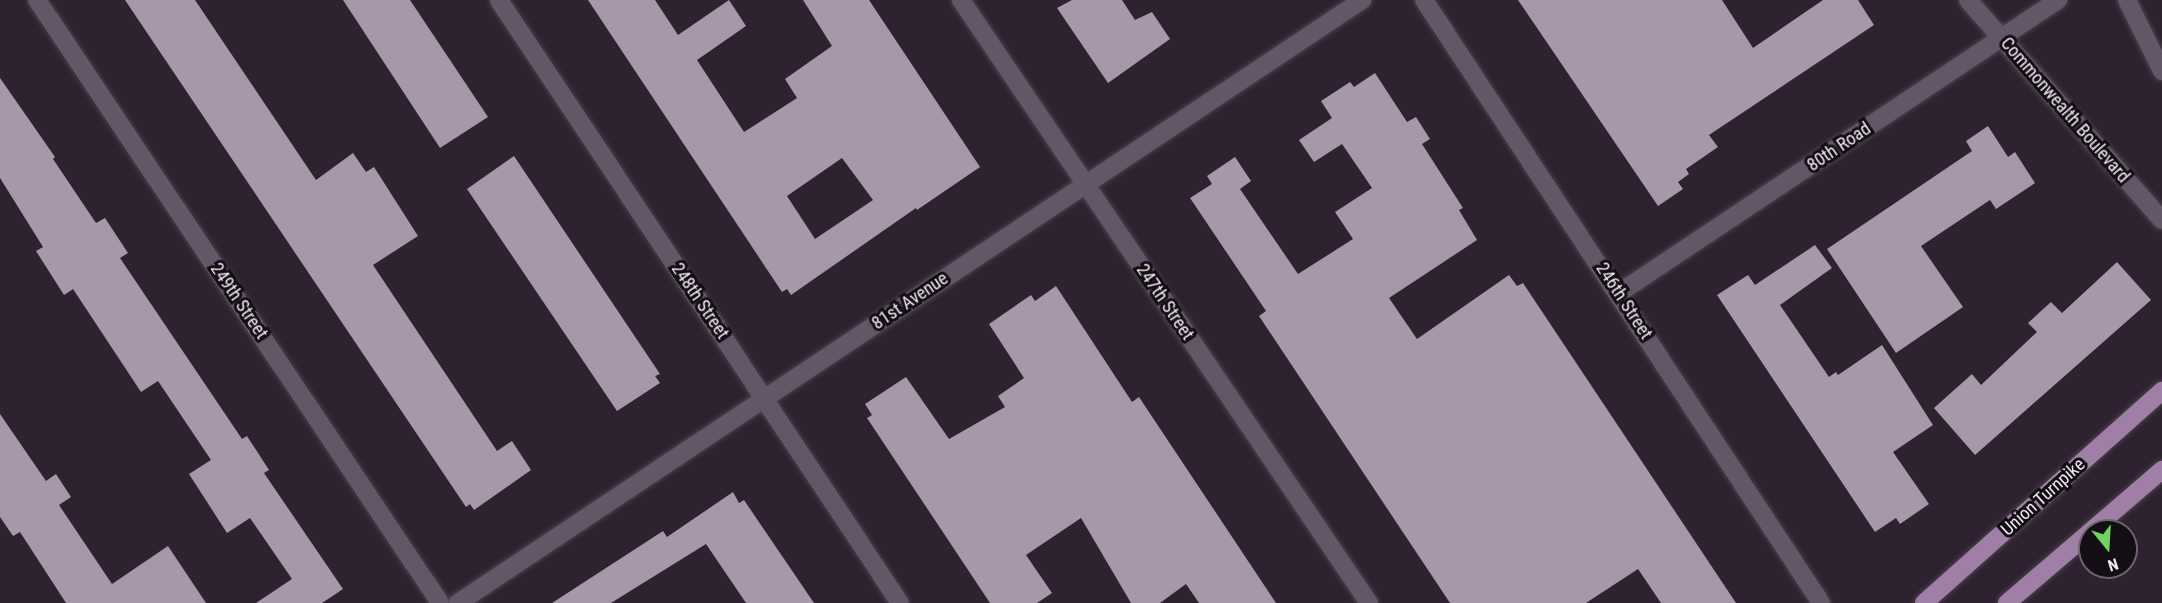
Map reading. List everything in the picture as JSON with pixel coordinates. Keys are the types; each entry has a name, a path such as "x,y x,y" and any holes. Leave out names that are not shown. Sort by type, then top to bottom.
{"main road":[{"name":"Union Turnpike","path":"1924,603 2162,391"},
{"path":"2106,519 2162,470"},
{"path":"2007,603 2078,543"}],"street":[{"name":"249th Street","path":"38,0 440,603"},
{"name":"248th Street","path":"499,0 900,603"},
{"name":"247th Street","path":"961,0 1370,603"},
{"name":"81st Avenue","path":"458,603 1362,0"},
{"name":"246th Street","path":"1424,0 1821,603"},
{"name":"Commonwealth Boulevard","path":"1968,0 2162,220"},
{"name":"80th Road","path":"1619,293 2058,0"},
{"path":"2127,0 2162,71"}],"building":[{"path":"125,0 195,0 316,180 353,153 366,172 374,167 418,236 373,265 497,451 512,441 531,470 474,510 470,504 466,507"},
{"path":"343,0 410,0 488,117 440,148"},
{"path":"588,0 655,0 678,35 729,0 746,26 697,60 744,132 797,98 785,79 832,46 803,0 869,0 980,167 917,210 916,208 791,295 787,289 782,292","holes":["842,158 873,200 815,239 787,196"]},
{"path":"1072,0 1122,0 1135,20 1152,12 1170,39 1108,83 1057,8"},
{"path":"1518,0 1722,0 1753,48 1823,0 1858,0 1874,25 1709,135 1718,147 1686,169 1689,174 1678,182 1683,189 1658,206"},
{"path":"1375,73 1407,122 1416,117 1430,139 1422,144 1463,208 1459,210 1477,240 1389,298 1417,339 1509,275 1517,286 1523,283 1736,603 1661,603 1638,569 1586,603 1450,603 1259,316 1266,311 1190,198 1212,184 1207,176 1235,157 1251,181 1240,189 1298,274 1353,239 1335,212 1372,188 1342,144 1314,162 1299,140 1332,118 1321,101 1350,82 1354,87"},
{"path":"0,78 55,157 53,159 96,223 105,218 128,253 120,258 242,439 247,436 269,470 264,473 343,589 322,603 256,603 292,579 250,518 227,533 189,474 211,460 158,381 141,392 73,289 64,295 36,251 43,247 0,178"},
{"path":"1988,126 2008,157 2015,152 2035,183 1996,209 1990,200 1921,246 1963,307 1896,353 1827,249 1972,151 1966,141"},
{"path":"514,156 660,374 655,376 660,383 617,411 467,189"},
{"path":"1815,245 1832,268 1780,305 1829,377 1836,372 1838,375 1882,345 1933,425 1893,452 1929,504 1900,524 1896,518 1875,532 1717,295 1748,275 1755,285"},
{"path":"2117,262 2151,300 1975,455 1934,408 1972,374 1981,385 2037,332 2028,323 2051,302 2062,313"},
{"path":"1056,286 1132,402 1139,397 1276,603 1199,603 1186,584 1160,603 1131,603 1081,518 1026,555 1052,593 1037,603 990,603 867,418 872,415 865,404 906,377 949,439 1005,407 998,396 1024,378 989,324 1031,295 1035,301"},
{"path":"0,414 46,481 56,474 71,497 59,505 112,584 168,546 206,603 66,603 20,532 13,536 0,517"},
{"path":"733,492 739,503 744,500 814,603 746,603 706,544 611,603 552,603 663,531 667,537"}]}
